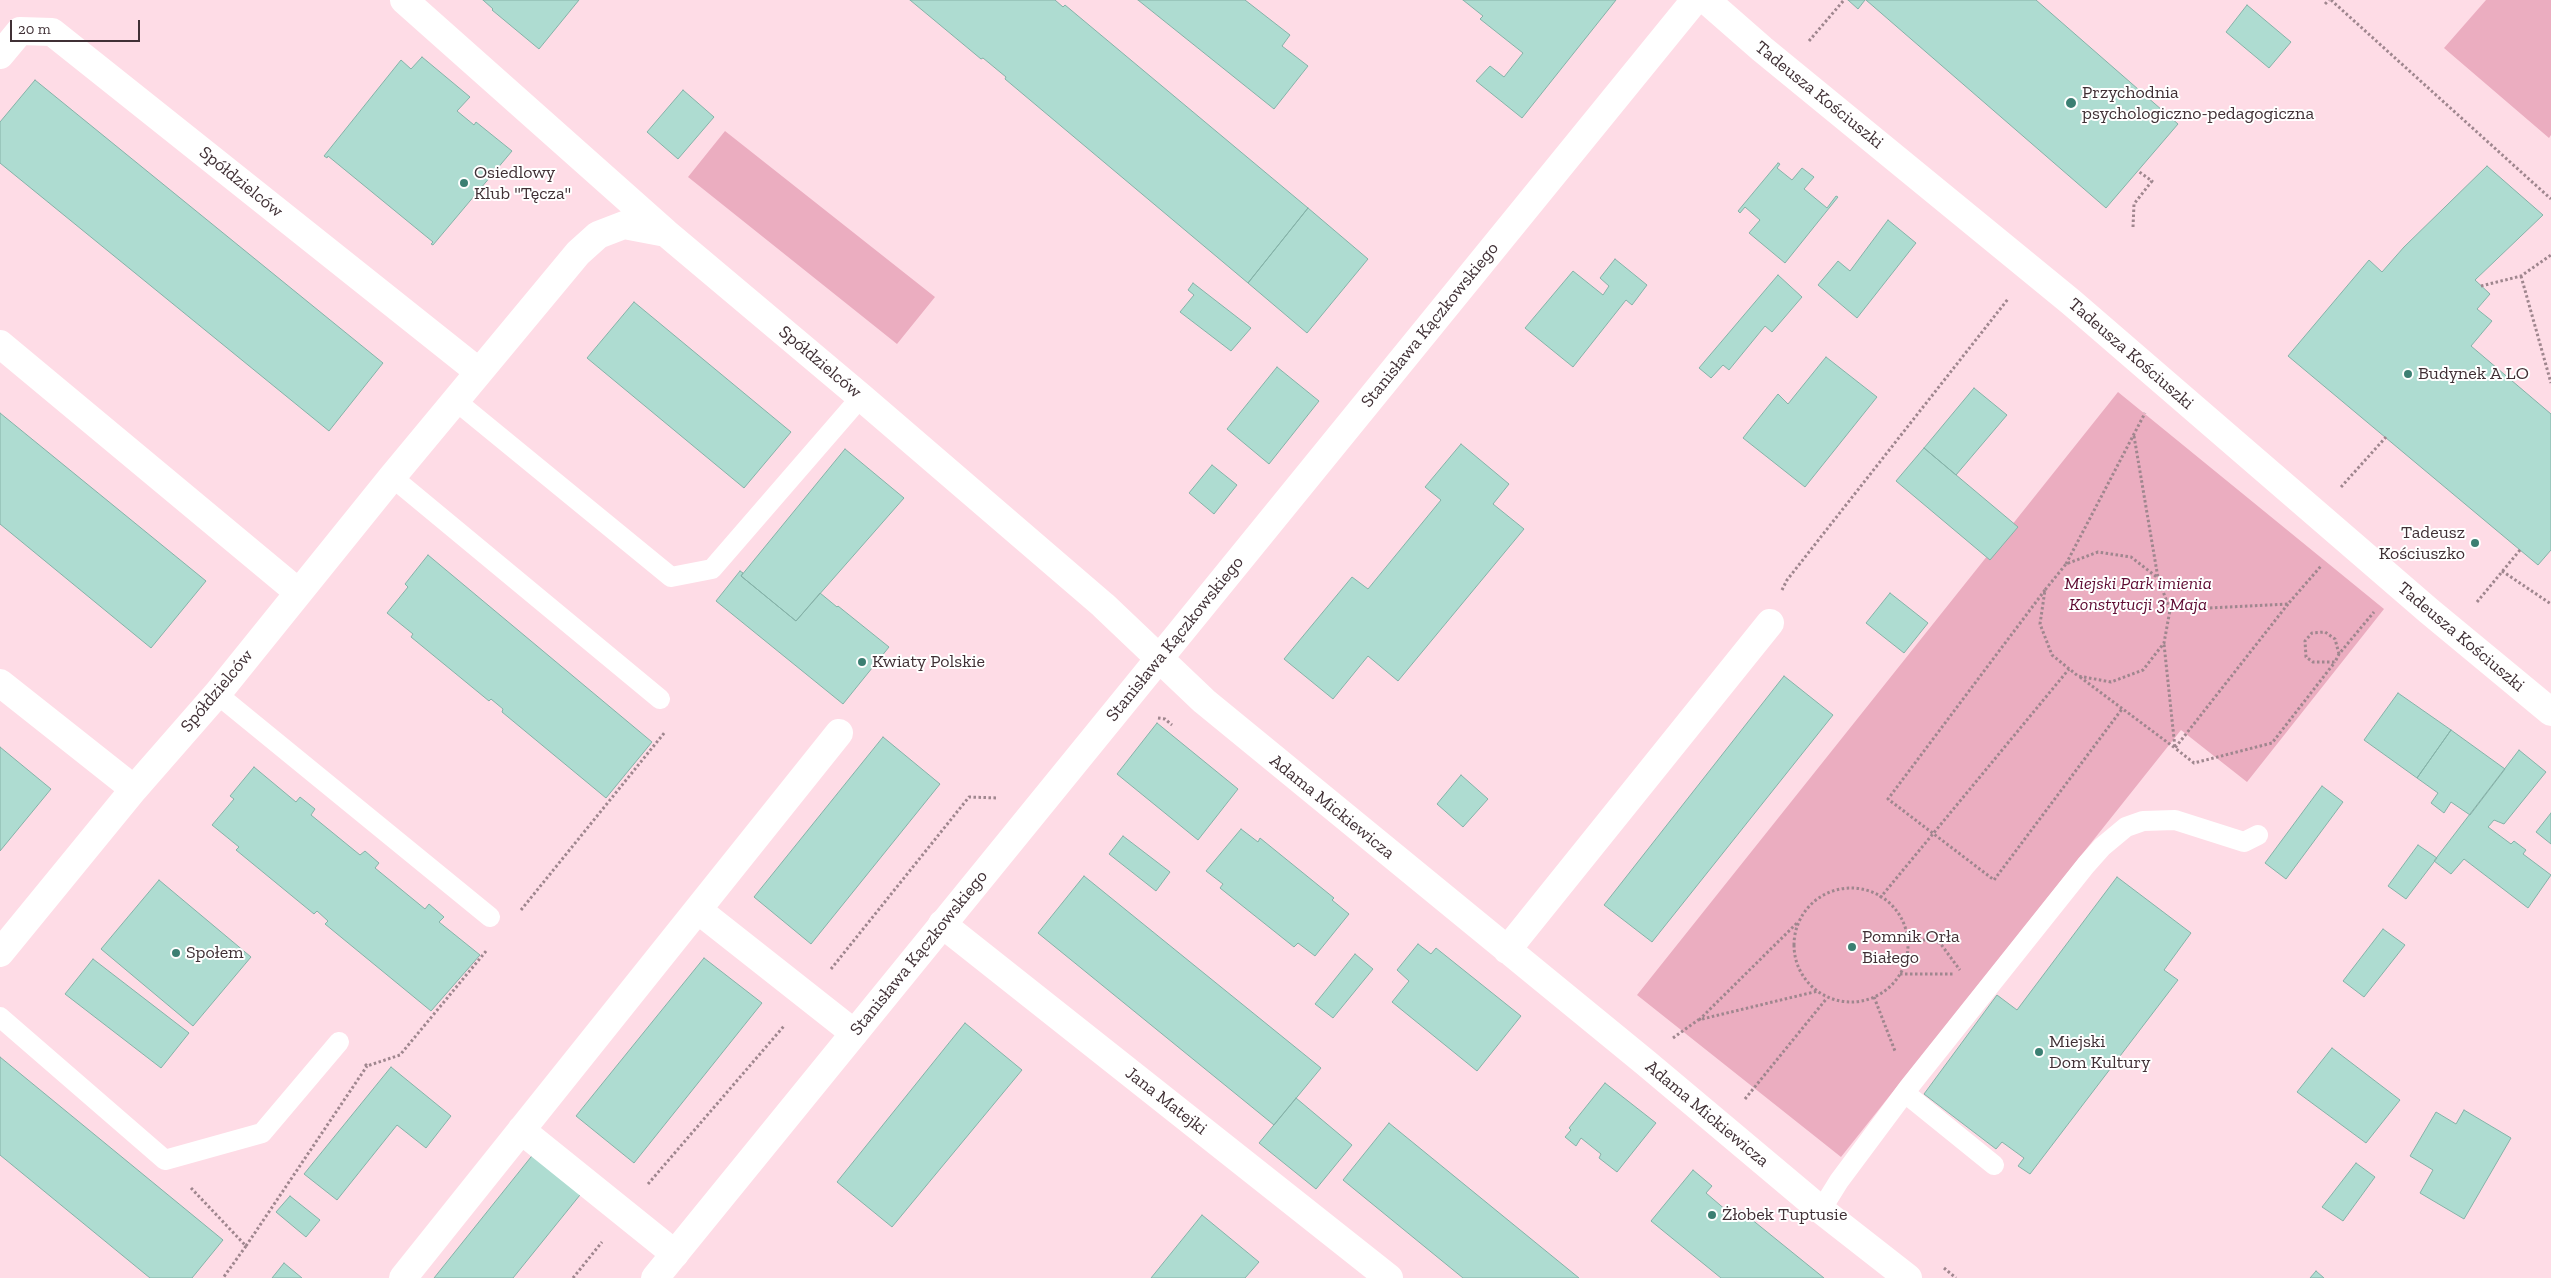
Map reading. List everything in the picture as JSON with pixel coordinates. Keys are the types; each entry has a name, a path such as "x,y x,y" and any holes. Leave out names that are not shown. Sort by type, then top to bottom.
{"street":[{"path":"404,0 666,233"},
{"name":"Stanisława Kączkowskiego","path":"655,1278 1695,0"},
{"name":"Tadeusza Kościuszki","path":"1706,0 1762,49 2071,302 2429,611 2551,712"},
{"name":"Spółdzielców","path":"0,55 20,31 52,32 479,372"},
{"name":"Spółdzielców","path":"0,953 134,789 217,694 392,477 578,253 598,235 624,226 666,233 862,397 1103,605 1159,660"},
{"path":"0,344 298,592"},
{"path":"1507,950 1768,626"},
{"name":"Adama Mickiewicza","path":"1159,660 1288,771 1646,1062 1821,1210 1908,1278"},
{"path":"0,683 134,789"},
{"path":"403,1278 839,733"},
{"path":"698,910 854,1033"},
{"name":"Jana Matejki","path":"942,924 1389,1278"},
{"path":"522,1130 675,1254"}],"lane":[{"path":"456,401 671,577 712,569 862,397"},
{"path":"392,477 660,699"},
{"path":"217,694 497,923"},
{"path":"1821,1210 1839,1181 1907,1090 2086,865 2126,827 2143,821 2175,820 2244,842 2258,835"},
{"path":"0,1017 165,1160 262,1133 339,1042"},
{"path":"1907,1090 1994,1165"}],"path":[{"path":"1807,43 1844,0"},
{"path":"2326,4 2330,0 2551,198"},
{"path":"2133,227 2134,204 2152,181 2138,171"},
{"path":"2481,286 2521,276 2551,255"},
{"path":"2521,276 2551,383"},
{"path":"1768,626 1787,580 2008,298"},
{"path":"2122,710 1994,880 1888,800 2066,564 2146,410"},
{"path":"2134,436 2158,578 2170,610 2164,643 2175,748"},
{"path":"2340,489 2386,437"},
{"path":"2473,606 2520,550"},
{"path":"2066,564 2098,552 2131,557 2158,578"},
{"path":"2175,748 2288,604 2322,564"},
{"path":"2502,572 2551,604"},
{"path":"2045,590 2040,624 2052,655 2194,763 2272,743 2339,654 2375,611"},
{"path":"2170,610 2288,604"},
{"path":"2334,662 2313,662 2306,657 2306,641 2312,633 2325,632 2335,639 2339,654"},
{"path":"2078,676 2111,682 2143,670 2164,643"},
{"path":"1880,898 2069,669"},
{"path":"222,1278 246,1246 367,1066 400,1055 497,923 672,723 661,714 660,699"},
{"path":"1151,721 1156,718 1164,719 1176,728"},
{"path":"573,1278 625,1213 808,998 969,796 1005,799"},
{"path":"1669,1042 1698,1020 1798,922 1816,899 1844,888 1874,893 1897,911 1908,937 1903,969 1884,992 1856,1003 1827,998 1804,980 1793,951 1798,922"},
{"path":"1900,974 1963,974 1940,943 1908,937"},
{"path":"1698,1020 1818,991"},
{"path":"1874,996 1907,1090"},
{"path":"1744,1101 1827,998"},
{"path":"339,1042 367,1066"},
{"path":"165,1160 246,1246"}],"green space":[{"path":"2486,0 2551,0 2551,135 2549,138 2444,48"},
{"path":"725,131 935,297 897,344 688,177"},
{"name":"Miejski Park imienia Konstytucji 3 Maja","path":"2118,392 2384,609 2247,782 2181,730 1841,1157 1637,995"}],"building":[{"path":"483,0 579,0 539,49 492,10"},
{"path":"910,0 1055,0 1063,7 1065,5 1308,208 1248,283 1005,79 1006,77 983,58 981,59"},
{"path":"1138,0 1245,0 1290,35 1282,46 1308,66 1274,109"},
{"path":"1463,0 1616,0 1522,118 1476,81 1490,66 1504,77 1523,53 1480,19 1483,16"},
{"path":"1848,0 1865,0 1858,9"},
{"path":"1866,0 2036,0 2178,124 2106,208"},
{"path":"2247,5 2291,42 2269,68 2226,32"},
{"path":"422,57 470,97 457,111 474,125 476,122 512,151 433,245 431,244 433,242 328,156 327,158 324,156 401,60 411,69"},
{"path":"35,80 383,363 329,431 0,163 0,122"},
{"path":"683,90 714,117 678,159 647,132"},
{"path":"1778,163 1780,164 1777,168 1792,180 1802,168 1814,177 1804,189 1827,208 1836,196 1838,197 1785,263 1749,233 1760,220 1745,207 1740,213 1738,211"},
{"name":"Budynek A LO","path":"2487,166 2543,215 2475,280 2490,294 2477,309 2492,321 2471,346 2551,414 2551,550 2538,565 2288,356 2369,260 2382,272 2404,247"},
{"path":"1308,208 1368,259 1307,333 1248,283"},
{"path":"1888,220 1916,243 1857,318 1818,285 1838,261 1850,271"},
{"path":"1615,259 1647,285 1632,305 1626,300 1573,367 1525,328 1573,271 1603,295 1609,286 1600,278"},
{"path":"1778,275 1802,297 1772,332 1765,326 1729,370 1723,365 1711,378 1699,368"},
{"path":"1193,283 1251,328 1231,351 1180,312 1194,295 1188,290"},
{"path":"634,302 791,432 744,488 587,358"},
{"path":"1826,357 1877,397 1805,487 1743,438 1778,394 1788,404"},
{"path":"1277,367 1319,401 1269,464 1227,429"},
{"path":"1974,388 2007,415 1956,475 1924,448"},
{"path":"0,413 206,581 151,648 0,524"},
{"path":"1461,444 1509,484 1493,504 1524,529 1398,681 1368,656 1333,699 1284,659 1352,577 1368,589 1441,500 1425,487"},
{"path":"1924,448 2018,527 1990,560 1896,481"},
{"path":"845,449 904,498 796,621 741,576"},
{"path":"1212,465 1237,485 1214,514 1189,493"},
{"path":"428,555 652,742 606,798 502,712 503,709 491,699 489,701 411,637 413,634 387,613 408,587 405,584"},
{"path":"740,571 743,573 741,576 796,621 820,593 889,647 843,704 716,601"},
{"path":"1890,593 1928,623 1904,653 1866,623"},
{"path":"1784,676 1833,715 1652,942 1604,905"},
{"path":"2398,693 2451,730 2417,778 2364,740"},
{"path":"1157,723 1238,789 1198,840 1117,774"},
{"path":"2451,730 2505,769 2470,815 2451,802 2444,813 2431,803 2438,793 2417,778"},
{"path":"883,737 940,784 811,944 754,897"},
{"path":"0,747 51,789 0,851"},
{"path":"2519,750 2546,772 2504,824 2494,820 2488,827 2511,844 2514,841 2526,850 2523,854 2551,875 2528,908 2464,859 2451,874 2434,861"},
{"path":"254,767 296,802 300,797 315,809 311,815 360,855 365,851 379,863 375,868 425,909 429,904 444,917 439,922 480,955 431,1011 325,924 328,921 317,911 314,914 236,850 239,847 212,825 234,799 230,796"},
{"path":"1461,775 1488,799 1463,827 1437,804"},
{"path":"2322,786 2343,802 2286,879 2265,863"},
{"path":"2551,813 2551,844 2536,832"},
{"path":"1241,829 1258,842 1260,838 1334,898 1332,900 1349,914 1315,956 1298,943 1294,947 1220,888 1223,884 1206,871"},
{"path":"1123,836 1170,872 1156,891 1109,854"},
{"path":"2418,845 2437,858 2406,899 2388,886"},
{"path":"1084,876 1321,1068 1274,1125 1038,933"},
{"name":"Miejski Dom Kultury","path":"2117,877 2191,933 2164,970 2178,980 2030,1174 2018,1166 2024,1158 2002,1142 1996,1149 1924,1094 1997,995 2017,1010"},
{"name":"Społem","path":"159,880 251,957 193,1026 101,949"},
{"path":"2383,929 2405,945 2364,997 2343,981"},
{"path":"1418,944 1431,954 1436,948 1521,1016 1477,1071 1392,1002 1409,981 1397,970"},
{"path":"1355,954 1373,969 1333,1018 1315,1004"},
{"path":"704,958 762,1003 634,1163 576,1116"},
{"path":"93,959 189,1033 161,1068 65,994"},
{"path":"965,1023 1022,1070 892,1227 837,1182"},
{"path":"2332,1048 2400,1100 2366,1143 2297,1092"},
{"path":"0,1057 223,1240 192,1278 150,1278 0,1155"},
{"path":"391,1067 451,1116 426,1148 397,1125 337,1200 304,1174"},
{"path":"1605,1083 1656,1123 1617,1172 1599,1158 1601,1154 1581,1138 1576,1146 1565,1137 1571,1130 1569,1128"},
{"path":"1296,1098 1352,1145 1316,1189 1259,1143"},
{"path":"2464,1110 2511,1138 2464,1219 2420,1193 2433,1170 2410,1156 2436,1112 2456,1124"},
{"path":"1389,1123 1579,1278 1463,1278 1343,1180"},
{"path":"535,1152 584,1190 513,1278 434,1278"},
{"path":"2356,1163 2375,1177 2343,1221 2322,1207"},
{"path":"1693,1170 1712,1186 1706,1193 1734,1217 1740,1210 1824,1278 1721,1278 1651,1221"},
{"path":"290,1196 320,1220 306,1237 276,1212"},
{"path":"1202,1215 1259,1262 1245,1278 1151,1278"},
{"path":"284,1263 302,1278 272,1278"},
{"path":"2316,1271 2324,1278 2310,1278"}],"place":[{"name":"Przychodnia psychologiczno-pedagogiczna","path":"2071,103"},
{"name":"Osiedlowy Klub \"Tęcza\"","path":"464,183"},
{"name":"Budynek A LO","path":"2408,374"},
{"name":"Tadeusz Kościuszko","path":"2475,543"},
{"name":"Kwiaty Polskie","path":"862,662"},
{"name":"Pomnik Orła Białego","path":"1852,947"},
{"name":"Społem","path":"176,953"},
{"name":"Miejski Dom Kultury","path":"2039,1052"},
{"name":"Żłobek Tuptusie","path":"1712,1215"}]}
